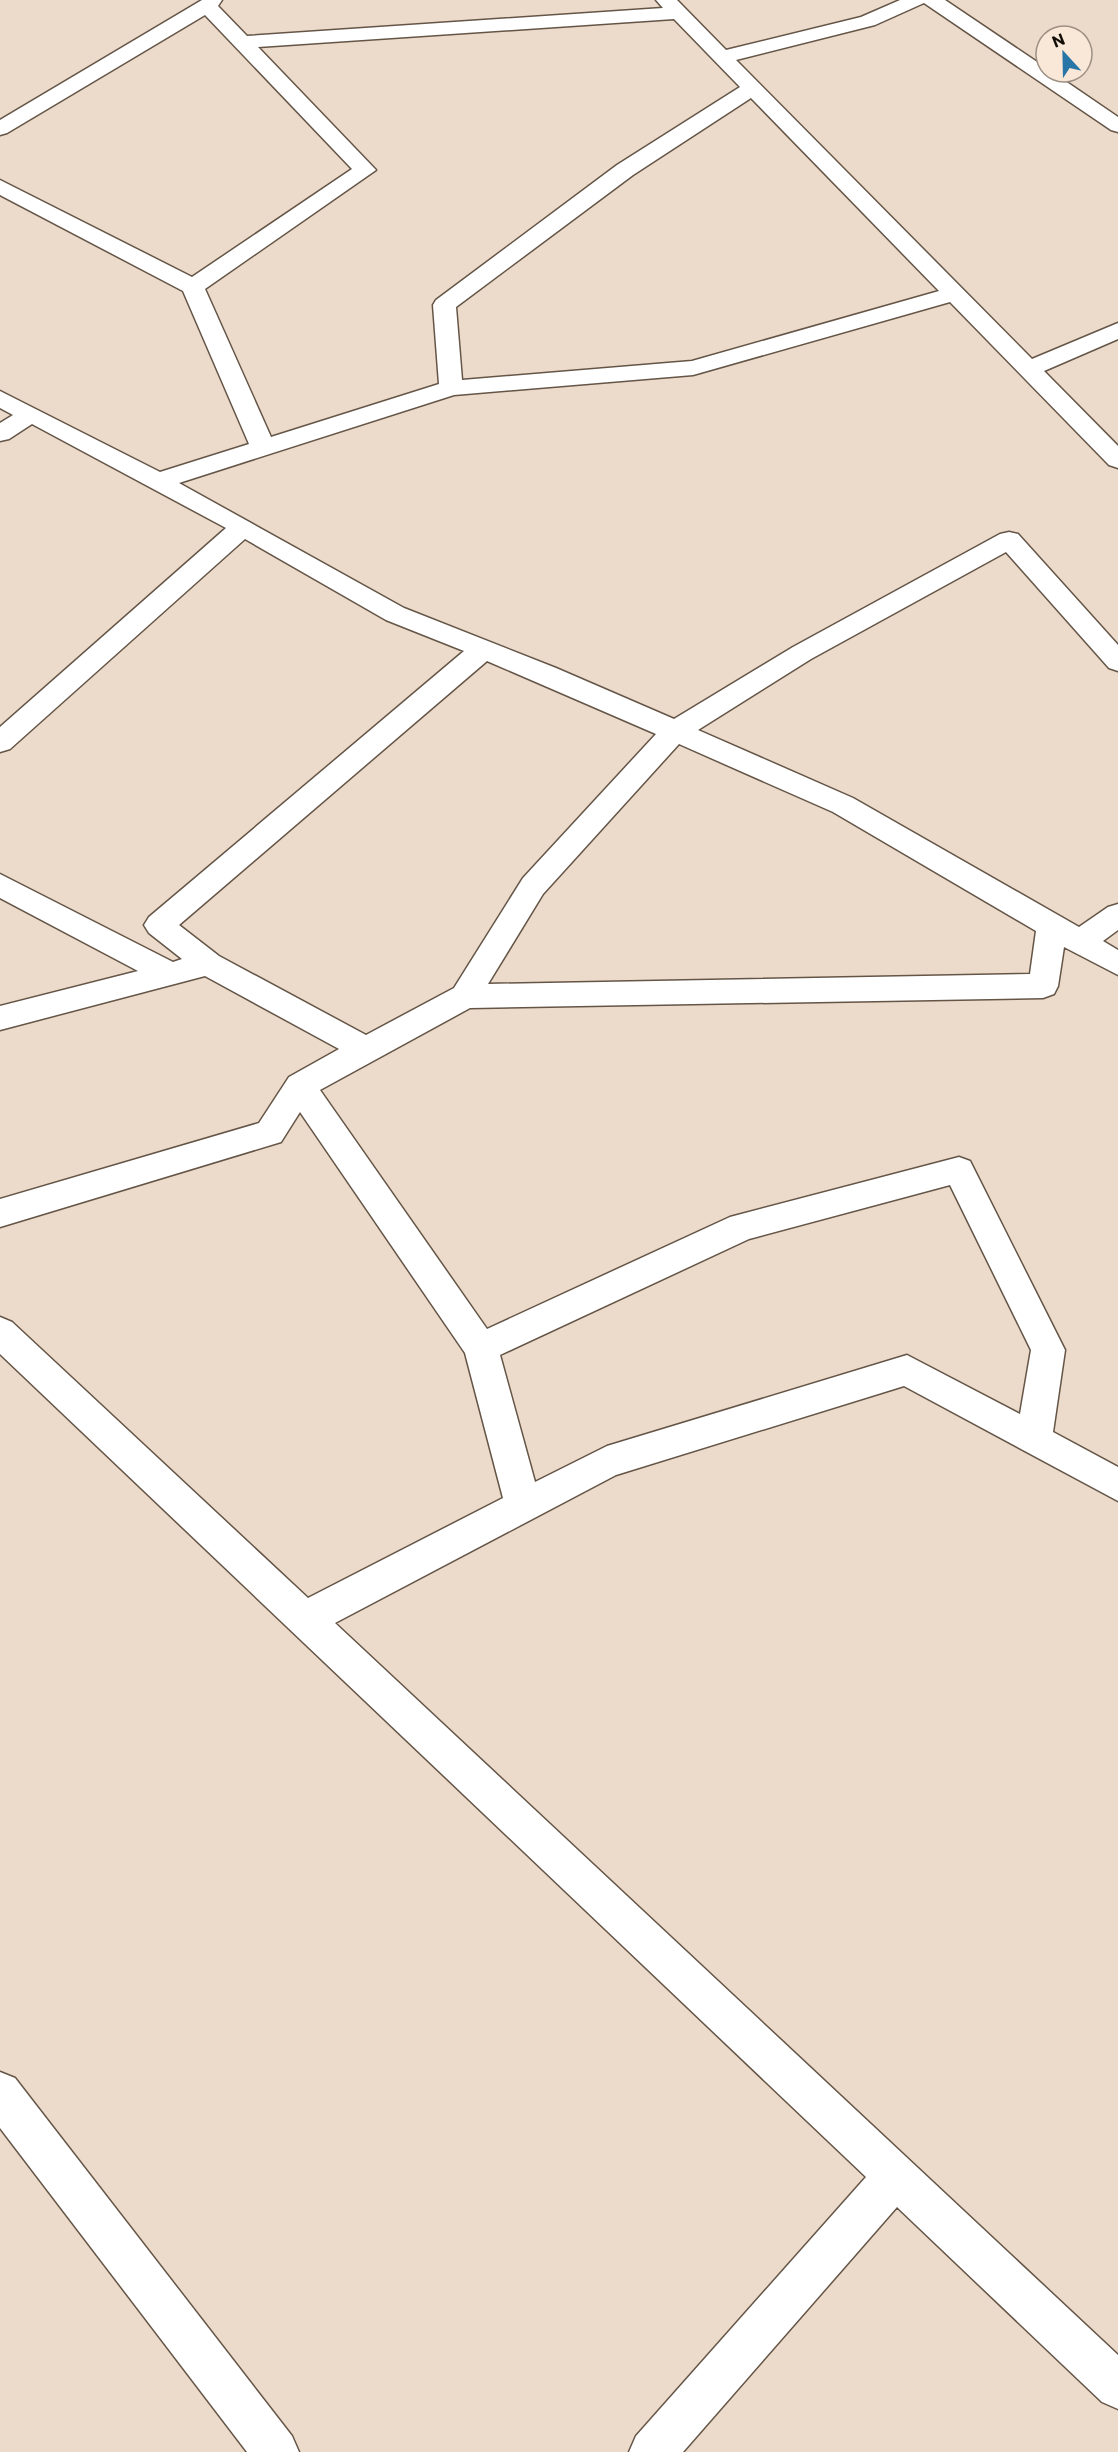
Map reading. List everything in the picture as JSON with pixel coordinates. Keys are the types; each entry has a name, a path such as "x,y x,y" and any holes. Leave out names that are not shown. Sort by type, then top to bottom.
{"street":[{"path":"722,57 868,21 917,0"},
{"path":"932,0 1108,110 1118,126"},
{"path":"0,129 210,3 242,42 365,170 193,287"},
{"path":"242,42 673,7 1118,460"},
{"path":"451,388 444,304 626,170 752,88"},
{"path":"0,186 193,287 263,448"},
{"path":"159,481 451,388 693,368 955,294"},
{"path":"1029,369 1118,330"},
{"path":"0,398 159,481 395,614 484,649 843,805 1118,964"},
{"path":"0,434 31,414"},
{"path":"0,742 243,527"},
{"path":"465,996 533,886 675,731 802,653 1009,540 1118,662"},
{"path":"366,1049 208,964 159,925 484,649"},
{"path":"0,885 171,974"},
{"path":"1080,942 1118,915"},
{"path":"0,1213 270,1133 300,1086 465,996 978,985 1043,986 1052,926"},
{"path":"0,1018 208,964"},
{"path":"300,1086 481,1348 523,1505"},
{"path":"481,1348 742,1227 960,1170 1048,1350 1034,1439"},
{"path":"0,1332 1118,2386"},
{"path":"305,1619 607,1462 907,1370 1118,1485"},
{"path":"1,2096 276,2452"},
{"path":"652,2452 896,2176"}]}
